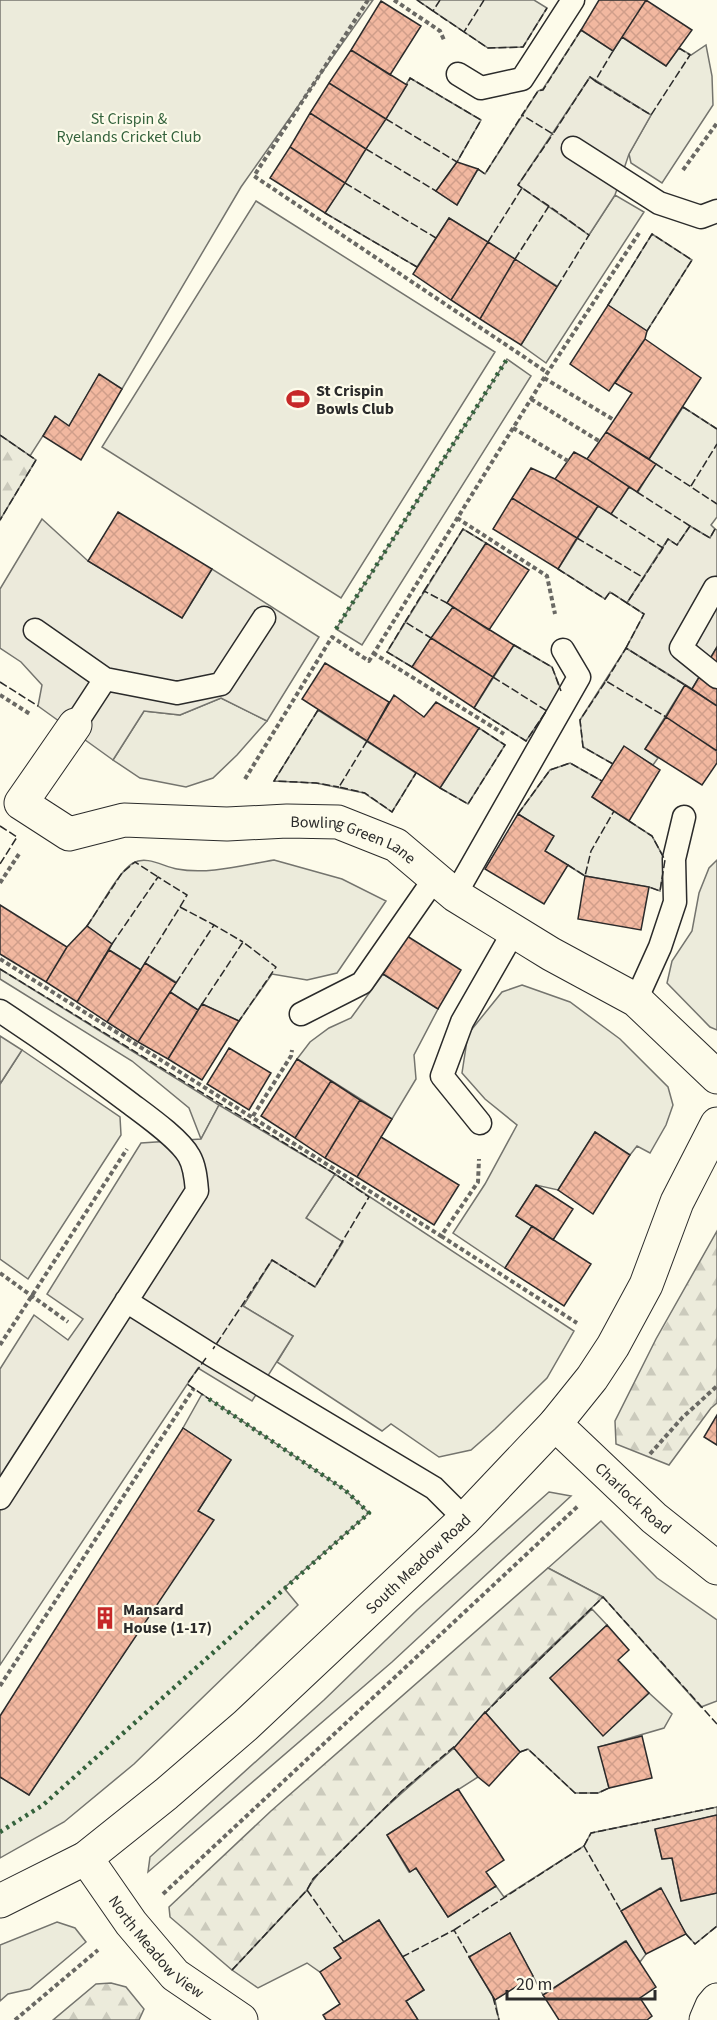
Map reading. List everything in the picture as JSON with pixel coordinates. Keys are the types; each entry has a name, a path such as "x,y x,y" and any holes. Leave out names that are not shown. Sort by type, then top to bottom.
{"street":[{"name":"Bowling Green Lane","path":"75,725 21,803 69,834 124,820 227,824 287,821 338,822 396,844 445,887 514,931 636,1000 717,1077"},
{"name":"South Meadow Road","path":"0,1901 86,1858 166,1794 246,1725 465,1519 555,1424 592,1378 613,1346 646,1285 677,1202 717,1124"},
{"name":"Charlock Road","path":"555,1424 654,1518 717,1568"},
{"name":"North Meadow View","path":"86,1858 131,1923 175,1975 241,2020"},
{"path":"706,2020 717,2000"}],"lane":[{"path":"458,74 481,88 522,79 573,0"},
{"path":"573,148 659,203 701,217 717,211"},
{"path":"715,588 681,648 717,678"},
{"path":"34,630 105,679 177,693 221,684 264,618"},
{"path":"301,1014 362,982 445,887 535,753 579,676 563,650"},
{"path":"75,725 105,679"},
{"path":"636,1000 660,947 675,902 674,860 684,817"},
{"path":"480,1123 442,1076 462,1022 514,931"},
{"path":"0,1011 46,1041 152,1119 189,1156 197,1191 0,1498"},
{"path":"126,1301 434,1488 465,1519"}],"path":[{"path":"368,0 254,176 548,373"},
{"path":"394,0 440,30 458,74"},
{"path":"227,824 240,787 332,637 369,661 544,378 659,203 717,123"},
{"path":"544,378 614,420"},
{"path":"531,399 599,441"},
{"path":"513,428 568,461"},
{"path":"457,518 547,576 563,650"},
{"path":"373,653 535,753"},
{"path":"0,959 253,1116 613,1346"},
{"path":"253,1116 291,1056 301,1014"},
{"path":"441,1236 478,1182 480,1123"},
{"path":"0,1345 130,1143"},
{"path":"0,1273 69,1322"},
{"path":"0,1686 198,1382"},
{"path":"645,1459 682,1418 717,1386"},
{"path":"15,2020 131,1923 580,1505"}],"green space":[{"name":"St Crispin & Ryelands Cricket Club","path":"0,0 373,0 241,187 122,389 99,375 69,426 55,417 30,456 0,435"},
{"path":"417,0 534,0 547,8 523,47 488,48"},
{"path":"581,30 613,51 622,37 666,66 679,48 691,55 706,45 712,76 713,105 662,183 631,163 629,154 651,115 590,77 519,185 589,235 615,195 644,212 546,363 521,345 557,286 449,218 417,267 325,213 410,78 481,120 457,162 436,191 457,205 478,169 485,174 538,91 543,89"},
{"name":"St Crispin Bowls Club","path":"256,201 495,352 341,598 102,447"},
{"path":"652,234 692,260 647,331 608,305"},
{"path":"507,359 531,376 362,645 336,629"},
{"path":"683,407 717,429 717,517 711,525 715,529 710,538 677,545 668,539 627,603 610,592 605,599 558,569 598,506 611,514 629,487 638,492 655,464 649,459"},
{"path":"0,435 36,460 0,520"},
{"path":"463,529 486,543 447,603 453,607 412,667 387,652"},
{"path":"514,645 552,667 561,690 526,741 474,708"},
{"path":"626,648 685,685 645,749 658,758 653,765 624,747 613,764 583,747 580,720"},
{"path":"221,698 267,721 213,778 186,787 140,778 113,760 144,711 180,715"},
{"path":"318,710 416,773 392,812 364,793 316,783 274,781"},
{"path":"479,728 505,745 468,804 440,788"},
{"path":"570,763 602,781 592,797 652,836 665,860 660,891 585,876 545,851 553,836 518,814 550,770"},
{"path":"144,860 177,869 201,871 274,860 342,879 386,901 337,973 307,980 272,974 239,1021 202,1004 198,1010 170,992 176,982 145,963 141,970 109,950 112,944 87,926 121,875 138,861"},
{"path":"717,860 717,1030 710,1027 667,983 672,961 692,931 699,893 709,868"},
{"path":"0,969 219,1105 201,1139 189,1108 132,1061 0,979"},
{"path":"383,974 438,1009 414,1055 416,1079 392,1119 297,1059 310,1042 329,1028 351,1018"},
{"path":"522,985 570,1002 620,1039 668,1087 673,1105 666,1125 650,1153 637,1146 630,1155 595,1132 558,1190 536,1185 516,1216 532,1226 505,1268 453,1233 485,1184 517,1125 485,1099 462,1073 468,1034 502,992"},
{"path":"22,1050 120,1117 121,1135 28,1279 0,1259 0,1084"},
{"path":"335,1174 574,1331 547,1378 471,1450 439,1457 391,1424 382,1431 277,1362 293,1336 243,1306 272,1260 315,1286 306,1218"},
{"path":"717,1231 717,1403 669,1465 616,1444 615,1421 656,1339"},
{"path":"202,1394 345,1490 369,1513 284,1588 298,1605 134,1764 64,1822 0,1858 0,1777 29,1795 213,1520 198,1511 231,1460 183,1428"},
{"path":"549,1492 571,1496 392,1662 148,1872 150,1857 324,1700 417,1610"},
{"path":"601,1521 657,1578 717,1620 717,1701 701,1707 603,1597 548,1568"},
{"path":"548,1568 603,1597 505,1691 454,1748 402,1791 313,1879 307,1890 232,1970 170,1917 169,1907 271,1811"},
{"path":"592,1609 607,1625 550,1678 603,1735 649,1693 672,1714 664,1728 599,1747 609,1788 598,1793 575,1793 528,1749 520,1752 485,1712"},
{"path":"454,1748 478,1777 387,1835 409,1872 416,1868 448,1917 496,1886 504,1897 584,1846 591,1833 717,1807 717,1815 655,1830 662,1859 672,1858 681,1900 717,1893 717,1926 695,1944 686,1934 660,1888 621,1911 646,1954 640,1962 625,1941 543,1995 510,1933 469,1957 495,2000 499,2020 418,2020 406,2001 424,1990 379,1920 334,1948 341,1958 320,1972 307,1963 258,1988 232,1970 331,1861 386,1807"},
{"path":"57,1922 75,1928 86,1942 30,1989 8,1994 0,2001 0,1945"},
{"path":"111,1983 126,1987 144,2009 139,2020 53,2020 96,1984"}],"shaded area":[{"path":"590,77 651,115 629,154 615,195 589,235 518,185"},
{"path":"42,519 88,561 182,618 212,569 319,637 267,721 221,698 180,715 144,711 113,760 38,706 42,685 21,662 0,648 0,589"},
{"path":"690,526 710,538 715,529 717,530 717,647 692,689 626,648 644,614 627,603 668,539 677,545"},
{"path":"0,1036 22,1050 0,1084"},
{"path":"219,1105 335,1174 306,1218 343,1242 315,1287 272,1260 243,1306 293,1336 252,1401 198,1368 0,1665 0,1369 34,1315 68,1340 83,1319 47,1294 141,1143 201,1139"}],"building":[{"path":"599,0 646,0 613,51 581,30"},
{"path":"646,0 692,30 666,66 622,37"},
{"path":"381,1 421,26 390,75 351,50"},
{"path":"351,50 407,85 386,119 329,83"},
{"path":"329,83 386,119 366,149 310,113"},
{"path":"310,113 366,149 345,183 290,147"},
{"path":"290,147 345,183 325,213 270,178"},
{"path":"457,162 478,169 457,205 436,191"},
{"path":"449,218 488,242 451,300 413,274"},
{"path":"488,242 515,259 480,319 451,300"},
{"path":"515,259 557,287 521,345 480,319"},
{"path":"608,305 647,331 645,339 609,391 570,364"},
{"path":"645,339 701,378 649,459 606,432 632,393 615,383"},
{"path":"99,374 122,389 81,460 43,436 55,416 69,426"},
{"path":"606,432 656,464 637,492 587,459"},
{"path":"574,452 629,487 611,514 555,479"},
{"path":"531,468 555,479 598,506 577,538 512,498"},
{"path":"512,498 577,538 558,569 493,529"},
{"path":"118,512 212,569 182,618 88,561"},
{"path":"486,543 529,570 489,630 447,603"},
{"path":"453,607 514,645 493,677 431,638"},
{"path":"431,638 493,677 474,708 412,667"},
{"path":"717,647 717,706 692,689"},
{"path":"325,663 389,702 367,741 302,699"},
{"path":"685,685 717,706 717,751 666,717"},
{"path":"394,695 424,717 436,702 479,728 440,788 367,741"},
{"path":"666,717 717,751 717,763 702,785 645,749"},
{"path":"624,746 660,770 629,821 592,797"},
{"path":"518,814 554,836 545,851 568,865 544,904 485,869"},
{"path":"585,876 649,887 641,930 578,919"},
{"path":"0,905 67,947 46,982 0,954"},
{"path":"87,926 112,944 77,1002 46,982 67,947"},
{"path":"407,936 461,970 438,1009 383,974"},
{"path":"109,950 141,970 107,1022 77,1002"},
{"path":"145,963 176,983 138,1042 107,1022"},
{"path":"170,992 198,1010 168,1059 138,1042"},
{"path":"202,1004 239,1021 202,1080 168,1059"},
{"path":"229,1048 271,1073 249,1110 207,1084"},
{"path":"297,1059 331,1081 295,1138 261,1116"},
{"path":"331,1081 360,1100 325,1158 295,1138"},
{"path":"360,1100 392,1119 357,1177 325,1158"},
{"path":"595,1132 630,1155 593,1214 558,1190"},
{"path":"381,1137 459,1185 434,1225 357,1177"},
{"path":"536,1185 573,1209 553,1240 516,1216"},
{"path":"532,1226 591,1264 564,1306 505,1268"},
{"path":"717,1415 717,1445 704,1437"},
{"name":"Mansard House (1-17)","path":"183,1428 231,1460 198,1511 214,1520 29,1795 0,1777 0,1716"},
{"path":"607,1625 629,1650 618,1660 649,1693 603,1736 550,1678"},
{"path":"485,1712 520,1752 489,1786 478,1777 454,1748"},
{"path":"642,1736 652,1778 609,1788 598,1747"},
{"path":"458,1789 504,1860 486,1872 496,1886 448,1917 416,1868 410,1872 387,1835"},
{"path":"717,1815 717,1893 681,1901 672,1858 662,1859 655,1829"},
{"path":"661,1888 686,1934 646,1954 621,1911"},
{"path":"379,1920 424,1990 406,2001 418,2020 326,2020 323,2015 340,2004 320,1972 341,1958 334,1948"},
{"path":"510,1933 533,1976 495,2000 469,1957"},
{"path":"626,1941 656,1987 640,1998 652,2016 647,2020 559,2020 543,1995"}],"hedge":[{"path":"336,629 507,359"},
{"path":"0,1832 43,1805 369,1513 345,1490 209,1399"}],"fence":[{"path":"417,0 433,11"},
{"path":"440,0 433,11 464,32"},
{"path":"484,0 464,32 488,48 523,47 547,8"},
{"path":"581,30 543,90 538,91 522,115 553,134 590,77 595,81 613,51"},
{"path":"595,81 651,115 690,55 679,48"},
{"path":"386,119 457,162 481,120 410,78 407,85"},
{"path":"478,169 485,174 522,115"},
{"path":"522,188 518,185 553,134"},
{"path":"366,149 436,191"},
{"path":"345,183 436,238"},
{"path":"488,242 522,188 549,206"},
{"path":"515,259 549,206 589,235 557,287"},
{"path":"325,213 417,267"},
{"path":"608,305 652,234 692,260 647,331"},
{"path":"683,407 717,429"},
{"path":"0,435 36,460 0,520"},
{"path":"691,486 717,444"},
{"path":"656,464 717,504"},
{"path":"637,492 690,526"},
{"path":"611,514 663,548 668,539 677,545 690,526 710,538 715,529"},
{"path":"424,591 463,529 486,543"},
{"path":"577,538 644,578"},
{"path":"558,569 605,599 610,592 627,603 663,548"},
{"path":"405,622 424,591 447,603"},
{"path":"626,648 644,614 627,603"},
{"path":"412,667 387,652 405,622 431,638"},
{"path":"514,645 552,667 561,691"},
{"path":"606,681 626,648 685,685"},
{"path":"493,677 547,711"},
{"path":"613,764 583,747 580,720 606,681 666,717"},
{"path":"0,682 38,706"},
{"path":"474,708 526,741 547,710"},
{"path":"318,710 274,781 316,783 339,787"},
{"path":"440,788 468,804 505,745 479,728"},
{"path":"367,741 339,787 365,793 392,812 416,773"},
{"path":"518,814 550,770 570,763 602,781"},
{"path":"568,865 585,876 591,851 614,811"},
{"path":"629,821 652,836 665,860 660,891 649,887"},
{"path":"0,826 17,837 0,864"},
{"path":"87,926 122,873 135,862 158,877"},
{"path":"112,944 158,877 187,895 180,907"},
{"path":"145,963 180,907 214,925"},
{"path":"176,983 214,925 243,942"},
{"path":"202,1004 243,942 276,967 239,1021"},
{"path":"0,969 369,1197 315,1287 272,1260 213,1349"},
{"path":"206,1358 187,1384 209,1399"},
{"path":"484,1714 603,1597 717,1724"},
{"path":"232,1970 307,1890 313,1879 402,1791 456,1745"},
{"path":"520,1752 528,1749 575,1793 598,1793 609,1788"},
{"path":"584,1846 591,1833 717,1807"},
{"path":"454,1930 584,1846 621,1911"},
{"path":"307,1890 344,1942"},
{"path":"686,1934 695,1944 717,1926"},
{"path":"402,1957 454,1930 470,1958"},
{"path":"493,1997 499,2020"}],"place":[{"name":"St Crispin Bowls Club","path":"298,399"},
{"name":"Mansard House (1-17)","path":"105,1618"}]}
